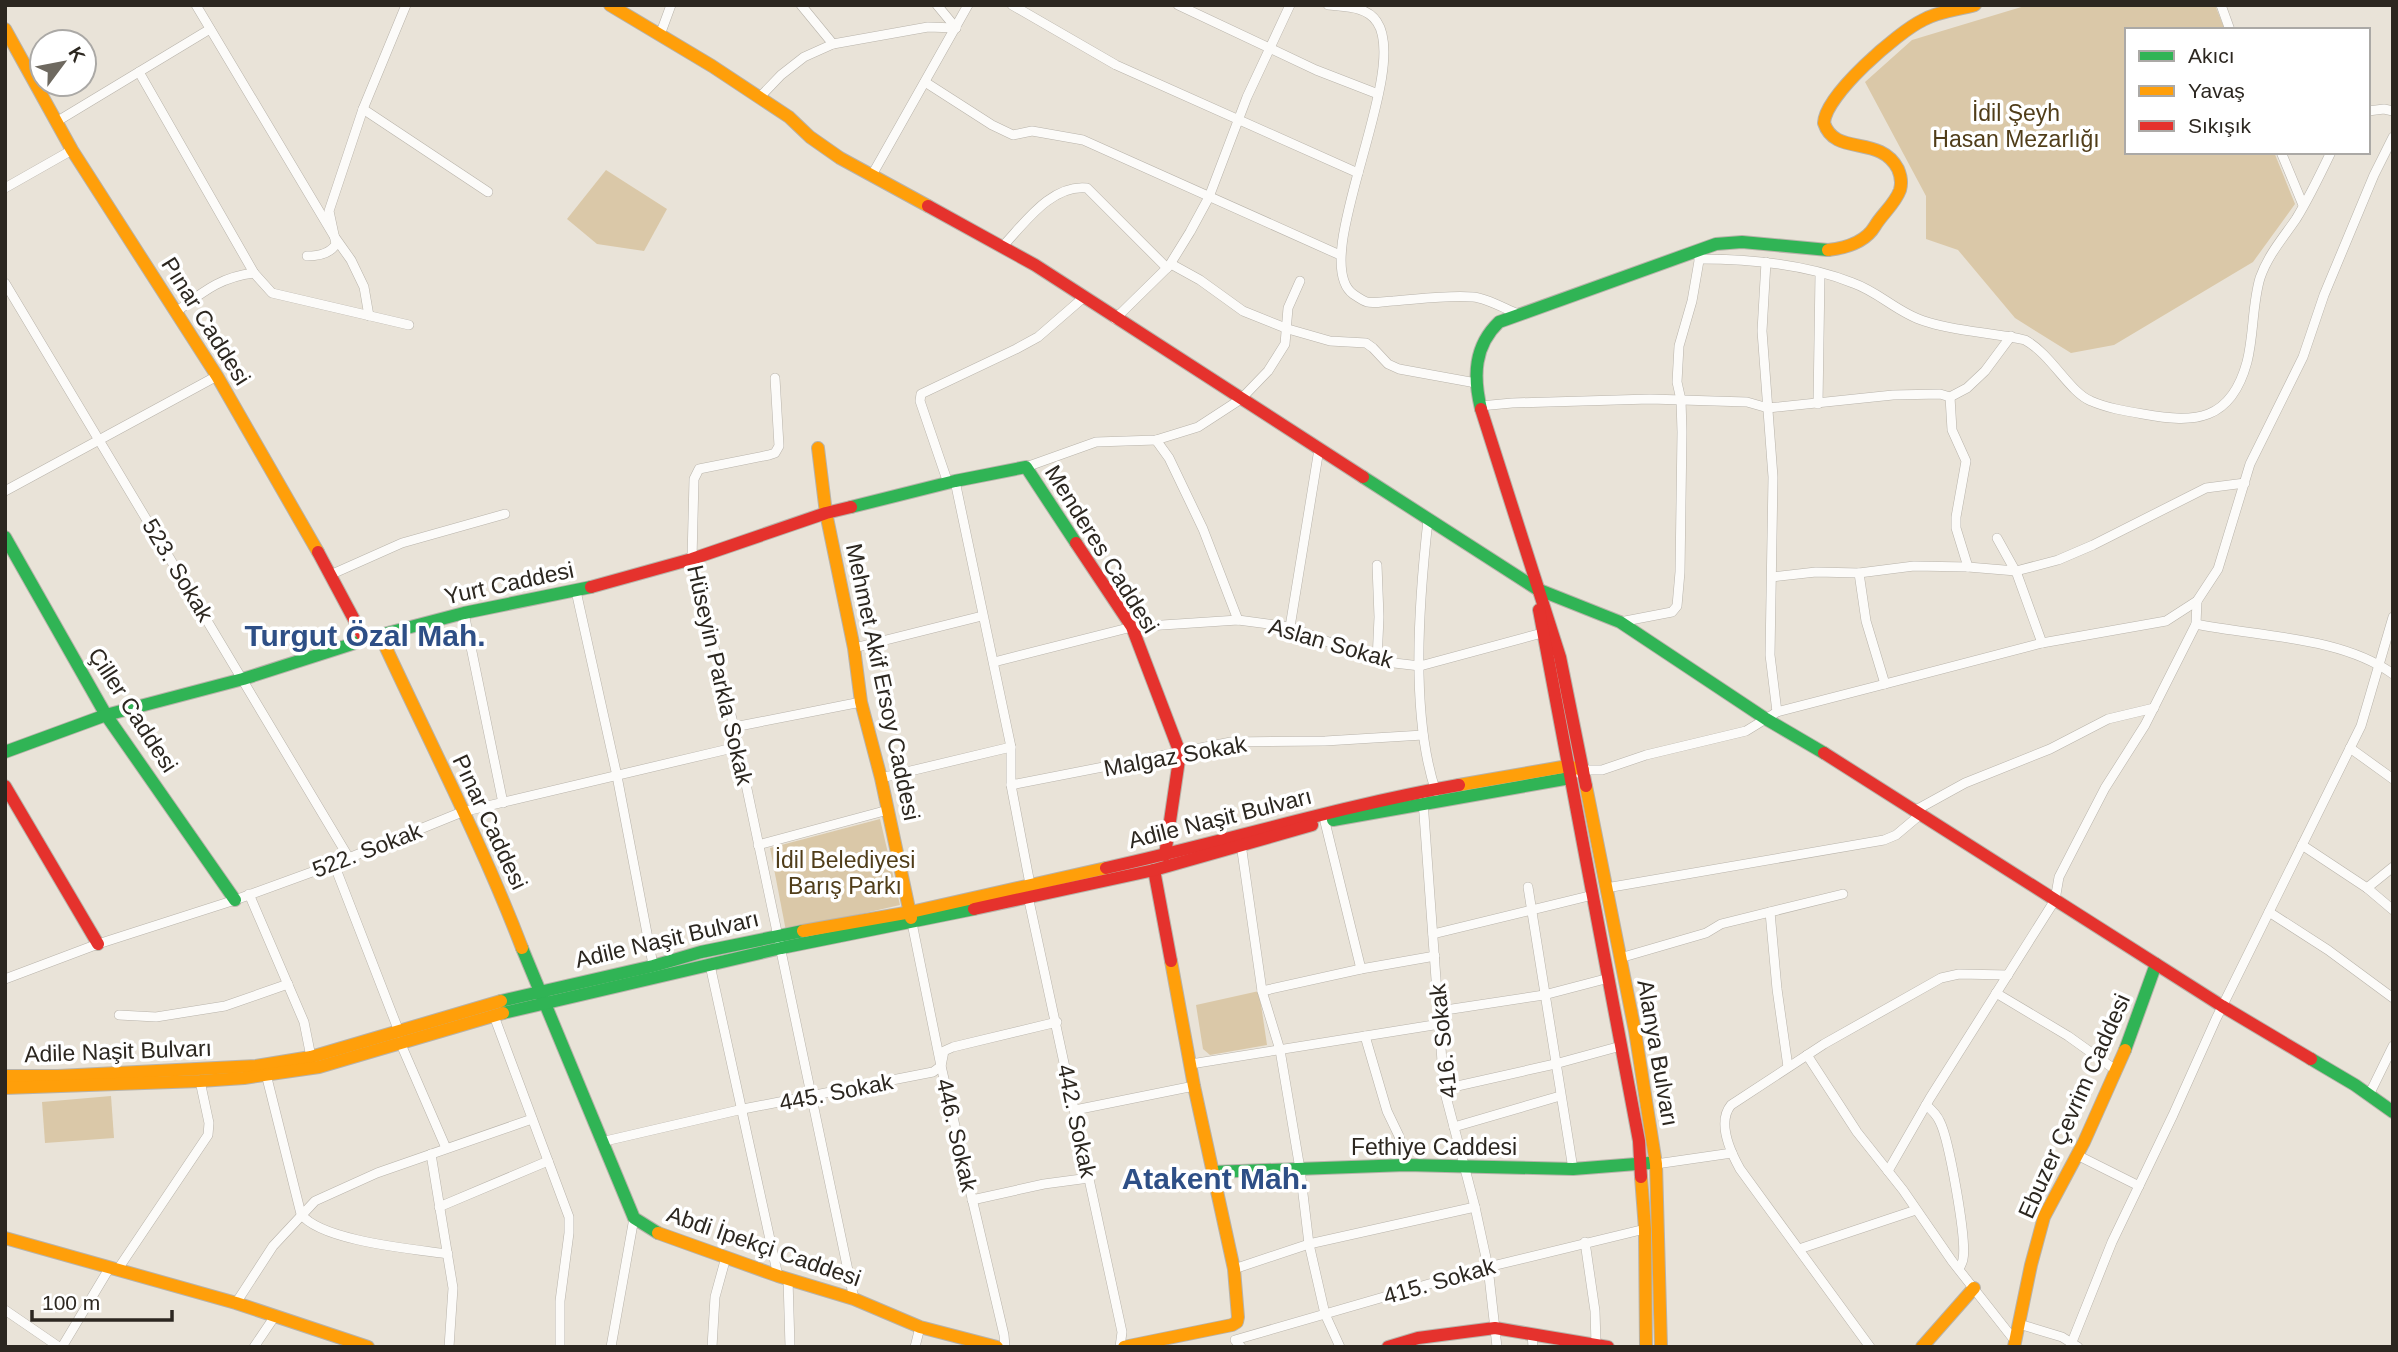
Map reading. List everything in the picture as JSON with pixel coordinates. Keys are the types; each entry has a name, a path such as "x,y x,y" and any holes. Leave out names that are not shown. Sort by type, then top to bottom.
{"street":[{"path":"196,5 351,260 364,287 369,316"},
{"path":"307,256 316,256 332,250 336,244 329,211 363,109 406,5"},
{"path":"610,5 712,66 789,117 810,137 872,175 1035,265 1537,589 1620,622 1771,715 2055,900 2393,1111"},
{"path":"660,35 671,5"},
{"path":"801,5 834,44"},
{"path":"937,5 956,28"},
{"path":"872,175 968,5"},
{"path":"1012,5 1116,65 1358,173"},
{"path":"1178,5 1316,70 1378,93"},
{"path":"1115,319 1169,266 1209,197 1247,97 1290,5"},
{"path":"1328,5 1363,10 1377,21 1386,50 1340,255 1345,284 1351,293 1368,302 1476,297 1518,314"},
{"path":"1537,589 1480,406 1476,383 1476,356 1489,331 1499,322 1518,314 1700,255 1723,242 1828,250 1845,248 1869,235 1902,190 1899,171 1886,152 1875,147 1839,141 1830,135 1825,128 1824,117 1831,102 1896,37 1923,19 1975,5"},
{"path":"2221,5 2229,28"},
{"path":"760,99 781,75 804,57 834,44 928,27 956,28"},
{"name":"Pınar Caddesi","path":"5,29 72,150 217,376 365,640"},
{"path":"56,122 210,29"},
{"path":"139,72 254,273 272,293 409,325"},
{"path":"925,82 992,125 1013,135 1032,131 1083,140 1340,255"},
{"path":"363,109 488,192"},
{"path":"2370,111 2393,111"},
{"path":"1583,770 1602,770 1646,755 1746,731 1771,715 2042,643 2166,621 2197,601 2218,569 2250,464 2304,356 2324,295 2374,175 2393,137"},
{"path":"5,188 72,150"},
{"path":"2282,154 2304,205"},
{"path":"1700,255 1766,262 1820,274 1854,283 1907,315 1927,323 2025,340 2038,348 2088,400 2118,410 2174,420 2208,415 2232,397 2241,380 2247,361 2260,280 2269,257 2304,205 2329,154"},
{"path":"1002,247 1043,205 1063,191 1077,187 1087,188 1169,266 1200,280 1243,311 1288,329 1330,341 1366,343 1388,364 1399,369 1476,383"},
{"path":"1620,622 1672,612 1677,606 1680,572 1681,400 1677,382 1679,346 1692,301 1700,255"},
{"path":"1766,262 1762,331 1773,477 1771,715"},
{"path":"176,312 216,283 238,275 254,273"},
{"path":"1818,404 1820,274"},
{"path":"1026,467 1096,442 1156,440 1198,427 1241,399 1268,371 1285,344 1288,309 1300,281"},
{"name":"523. Sokak","path":"5,283 349,858"},
{"name":"442. Sokak","path":"1083,298 1038,337 921,394 920,401 951,482 994,662 1011,747 1012,785 1029,890 1122,1332 1122,1347"},
{"path":"1480,406 1681,400 1747,402 1768,408 1893,395 1940,394 1950,397 1967,388 1985,371 2011,336"},
{"path":"5,491 217,376"},
{"name":"Hüseyin Parkla Sokak","path":"775,378 779,446 775,453 769,455 699,469 694,479 692,559 734,727 854,1299"},
{"path":"1950,397 1952,430 1966,461 1956,528 1968,566"},
{"path":"1156,440 1169,458 1203,529 1238,620"},
{"name":"Mehmet Akif Ersoy Caddesi","path":"818,449 826,513 854,648 861,702 881,778 911,918"},
{"path":"1290,627 1319,449"},
{"name":"Yurt Caddesi","path":"5,752 106,715 243,679 380,635 464,613 576,591 692,559 826,513 951,482 1026,467"},
{"name":"Menderes Caddesi","path":"1026,467 1132,627 1180,753 1165,855"},
{"path":"1772,576 1816,572 1859,573 1914,566 1968,566 2015,571 2058,560 2093,545 2198,491 2245,483"},
{"path":"330,575 402,542 505,514"},
{"name":"416. Sokak","path":"1428,520 1421,581 1420,666 1423,735 1431,777 1433,934 1444,1089 1488,1267 1497,1347"},
{"name":"Çiller Caddesi","path":"5,537 106,715 235,900"},
{"path":"1997,538 2015,571 2042,643"},
{"path":"1377,565 1377,661"},
{"path":"1859,573 1866,621 1885,684"},
{"name":"Alanya Bulvarı","path":"1537,589 1542,633 1642,1163 1646,1347"},
{"name":"Alanya Bulvarı","path":"1537,589 1560,657 1634,1031 1656,1164 1660,1226 1661,1347"},
{"path":"576,591 617,776 654,972"},
{"path":"1888,1171 1926,1105 2055,900 2059,877 2105,788 2154,708 2196,624 2197,601"},
{"path":"464,613 503,803"},
{"path":"854,648 982,616"},
{"path":"2019,1324 2062,1337 2073,1345 2112,1242 2222,1006 2361,726 2393,617"},
{"name":"Aslan Sokak","path":"994,662 1132,627 1238,620 1290,627 1377,661 1420,666 1542,633"},
{"path":"2196,624 2326,645 2378,663 2393,674"},
{"name":"Pınar Caddesi","path":"380,635 495,877 541,997"},
{"path":"734,727 861,702"},
{"path":"1606,888 1884,840 1896,835 1918,812 1965,783 2050,749 2108,719 2154,708"},
{"name":"Malgaz Sokak","path":"1012,785 1231,742 1325,741 1423,735"},
{"name":"522. Sokak","path":"5,979 98,944 235,900 334,864 462,812 737,747"},
{"path":"881,778 1011,747"},
{"path":"2350,748 2393,779"},
{"name":"Adile Naşit Bulvarı","path":"5,1088 200,1081 319,1067 399,1036 541,997 654,972 710,965 1029,890 1246,833 1583,770"},
{"path":"5,786 98,944"},
{"name":"Adile Naşit Bulvarı","path":"1029,890 1154,870 1241,844 1430,797"},
{"path":"758,845 888,810"},
{"path":"1325,822 1361,969"},
{"path":"1241,844 1262,991 1280,1050 1300,1169 1309,1244 1325,1314 1340,1347"},
{"path":"2302,845 2367,888 2393,910"},
{"path":"334,864 399,1036 446,1148"},
{"path":"2367,888 2393,867"},
{"path":"1154,870 1194,1086 1234,1269 1237,1291 1237,1345"},
{"path":"1528,887 1573,1169"},
{"path":"249,894 304,1022 311,1057"},
{"path":"1620,958 1706,933 1721,924 1843,894"},
{"path":"1433,934 1593,895"},
{"path":"1770,912 1788,1067"},
{"path":"2270,912 2393,998"},
{"name":"Adile Naşit Bulvarı","path":"654,972 702,952 777,935 911,918"},
{"name":"446. Sokak","path":"911,918 941,1066 1005,1347"},
{"path":"1262,991 1435,956"},
{"name":"Ebuzer Çevrim Caddesi","path":"2014,1344 2023,1295 2045,1216 2117,1071 2156,964"},
{"path":"710,965 783,1277 790,1347"},
{"path":"1870,1347 1740,1169 1732,1153 1724,1121 1725,1112 1731,1105 1807,1055 1941,978 1959,974 2008,975"},
{"path":"1439,1011 1544,995 1609,978"},
{"path":"119,1016 156,1017 225,1006 288,984"},
{"path":"1996,993 2068,1036 2117,1071"},
{"name":"Adile Naşit Bulvarı","path":"5,1076 58,1076 257,1066 311,1057 494,1016 541,997"},
{"name":"Abdi İpekçi Caddesi","path":"541,997 634,1218 665,1236 854,1299 920,1327 997,1347"},
{"path":"494,1016 569,1217 560,1301 560,1347"},
{"name":"445. Sokak","path":"601,1142 743,1109 933,1072 941,1066 944,1051 953,1047 1056,1022"},
{"path":"1191,1064 1440,1024"},
{"path":"1365,1036 1387,1111 1399,1136 1406,1165"},
{"path":"1444,1089 1621,1046"},
{"path":"2369,1095 2393,1046"},
{"path":"1807,1055 1857,1132 2014,1344"},
{"path":"266,1074 301,1214 307,1222 332,1234 448,1254"},
{"path":"5,1310 60,1347 208,1135 209,1123 200,1081"},
{"path":"1075,1110 1194,1086"},
{"path":"1454,1128 1560,1096"},
{"path":"1926,1105 1935,1113 1941,1125 1955,1187 1963,1242 1963,1260 1959,1269"},
{"path":"236,1303 273,1246 315,1201 334,1191 446,1148 532,1119"},
{"path":"1656,1164 1732,1153"},
{"path":"431,1154 453,1288 449,1347"},
{"path":"2077,1155 2139,1186"},
{"path":"439,1207 548,1161"},
{"name":"Fethiye Caddesi","path":"1212,1172 1406,1165 1573,1169 1656,1164"},
{"path":"972,1200 1044,1184 1089,1178"},
{"path":"1234,1269 1309,1244 1475,1207"},
{"path":"1798,1249 1916,1210"},
{"path":"611,1347 634,1218"},
{"name":"415. Sokak","path":"1237,1345 1325,1314 1488,1267 1645,1229"},
{"path":"5,1238 236,1303 368,1347"},
{"path":"1388,1347 1418,1338 1495,1328 1533,1340 1602,1345 1585,1242"},
{"path":"712,1347 715,1297 726,1257"},
{"path":"1922,1347 1974,1288"},
{"path":"254,1347 275,1316"},
{"path":"1122,1347 1206,1332 1237,1322"},
{"path":"915,1347 920,1327"}],"green space":[{"name":"İdil Şeyh Hasan Mezarlığı","path":"2028,5 2215,5 2224,28 2125,28 2125,154 2275,154 2295,204 2253,262 2114,345 2071,353 2015,318 1958,250 1926,239 1926,196 1865,82 1912,40"},
{"path":"606,170 667,209 644,251 597,244 567,219"},
{"name":"İdil Belediyesi Barış Parkı","path":"880,819 900,905 786,931 770,848"},
{"path":"1259,991 1267,1045 1210,1055 1203,1049 1196,1005"},
{"path":"111,1096 114,1138 45,1143 42,1102"}],"traffic: fast":[{"path":"1481,409 1477,385 1480,351 1499,322 1716,244 1742,242 1828,250"},
{"path":"851,507 955,481 1026,467 1076,543"},
{"path":"1363,477 1537,589 1620,622 1766,719 1824,753"},
{"path":"5,537 106,715 235,900"},
{"path":"5,752 106,715 243,679 380,635 464,613 591,587"},
{"path":"1333,820 1570,778"},
{"path":"503,1013 781,948 974,909"},
{"path":"501,1001 653,966 701,952 803,931"},
{"path":"522,948 634,1218 658,1233"},
{"path":"2125,1050 2156,964"},
{"path":"2311,1059 2393,1112"},
{"path":"1212,1172 1406,1165 1573,1169 1649,1163"}],"traffic: slow":[{"path":"610,5 712,66 789,117 810,137 840,158 928,206"},
{"path":"1828,250 1848,246 1866,237 1895,200 1901,182 1898,169 1890,158 1870,148 1838,140 1830,133 1824,123 1836,97 1881,50 1912,27 1935,15 1975,5"},
{"path":"5,29 72,150 217,376 318,552"},
{"path":"818,448 826,513 854,648 861,702 881,778 911,918"},
{"path":"380,635 472,829 522,948"},
{"path":"1459,785 1568,766 1583,770"},
{"path":"1586,786 1635,1031 1656,1164 1661,1347"},
{"path":"803,931 911,912 1106,868"},
{"path":"1124,1347 1232,1325 1237,1322 1238,1317 1234,1269 1194,1086 1171,961"},
{"path":"5,1076 58,1076 256,1066 311,1057 501,1001"},
{"path":"5,1088 200,1081 244,1078 319,1067 503,1013"},
{"path":"2014,1347 2044,1217 2084,1142 2125,1050"},
{"path":"1641,1177 1645,1229 1646,1347"},
{"path":"658,1233 778,1276 854,1299 920,1327 997,1347"},
{"path":"5,1238 236,1303 368,1347"},
{"path":"1922,1347 1974,1288"}],"traffic: jam":[{"path":"928,206 1035,265 1363,477"},
{"path":"1481,409 1560,657 1586,786"},
{"path":"591,587 692,559 851,507"},
{"path":"1076,543 1132,627 1180,753 1165,855"},
{"path":"318,552 365,640"},
{"path":"1539,610 1639,1141 1641,1177"},
{"path":"1824,753 2222,1006 2311,1059"},
{"path":"1106,868 1370,803 1459,785"},
{"path":"5,786 98,944"},
{"path":"974,909 1154,870 1312,825"},
{"path":"1154,870 1171,961"},
{"path":"1388,1347 1418,1338 1495,1328 1608,1347"}],"district":[{"name":"Turgut Özal Mah.","path":"365,635"},
{"name":"Atakent Mah.","path":"1215,1178"}]}
